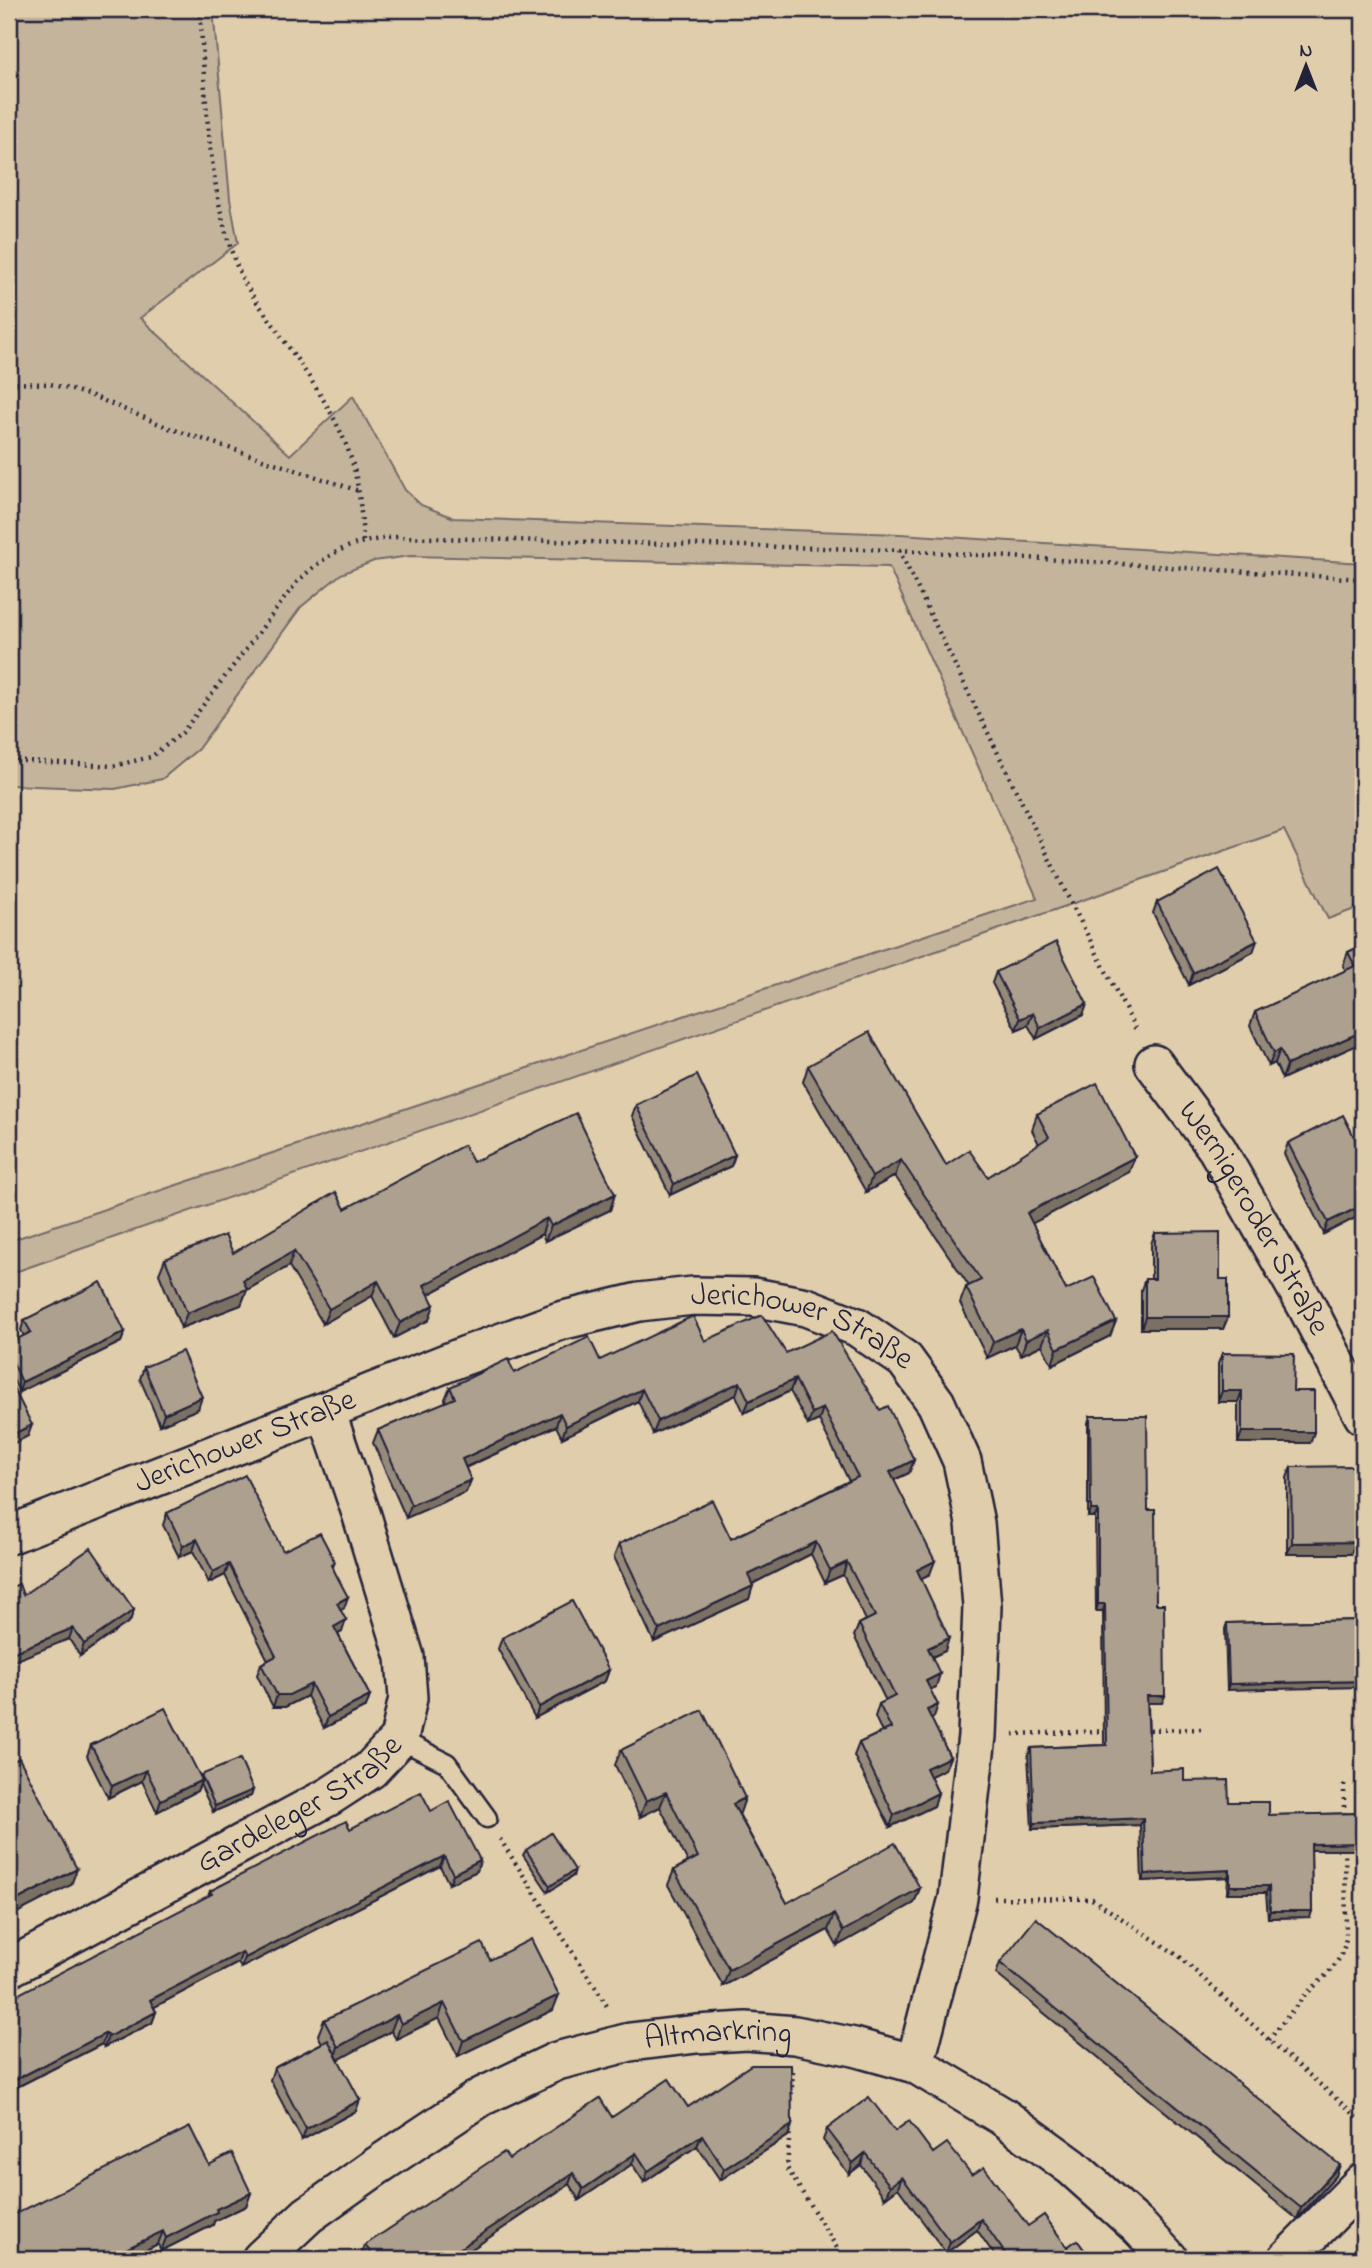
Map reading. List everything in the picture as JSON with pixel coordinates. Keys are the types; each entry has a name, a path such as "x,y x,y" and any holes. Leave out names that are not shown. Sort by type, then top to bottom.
{"street":[{"name":"Wernigeroder Straße","path":"1154,1064 1217,1149 1306,1305 1363,1415"},
{"name":"Jerichower Straße","path":"9,1535 464,1356 560,1321 639,1302 693,1296 753,1297 806,1307 857,1327 905,1360 936,1403 962,1461 975,1523 982,1606 977,1735 958,1898 915,2064"},
{"name":"Gardeleger Straße","path":"9,1968 330,1796 370,1770 399,1739 408,1698 405,1657 362,1516 326,1411"},
{"name":"Altmarkring","path":"261,2259 318,2208 377,2166 481,2097 557,2061 630,2042 697,2034 746,2032 795,2035 854,2047 915,2064 1002,2116 1072,2167 1139,2227 1169,2259"},
{"path":"1287,2259 1363,2182"}],"lane":[{"path":"399,1739 447,1763 487,1818"}],"path":[{"path":"200,9 207,106 217,187 227,233 239,272 330,410 348,449 359,491 363,541"},
{"path":"9,383 50,384 90,395 169,428 359,491"},
{"path":"9,760 113,766 151,757 181,733 297,582 316,564 337,551 363,541 397,537 899,550 1363,579"},
{"path":"899,550 1065,891 1154,1064"},
{"path":"1136,1731 1205,1729"},
{"path":"977,1735 1122,1731"},
{"path":"1344,1784 1345,1826"},
{"path":"487,1818 630,2042"},
{"path":"1269,2040 1303,1998 1337,1964 1343,1952 1346,1938 1345,1840"},
{"path":"958,1898 1092,1899 1178,1956 1363,2122"},
{"path":"791,2102 795,2035"},
{"path":"790,2115 787,2168 844,2259"}],"shaded area":[{"path":"9,9 213,9 230,199 238,243 140,318 290,455 353,396 405,490 421,505 454,518 900,534 1363,563 1363,906 1328,919 1284,830 9,1274 9,1241 1037,898 889,567 410,556 374,561 341,574 301,607 198,749 162,779 115,789 9,785"}],"building":[{"path":"1219,869 1257,941 1193,973 1157,902"},
{"path":"1056,942 1087,1004 1040,1028 1033,1013 1020,1019 996,972"},
{"path":"1363,945 1363,1031 1287,1065 1280,1049 1274,1053 1255,1012 1355,966 1348,952"},
{"path":"869,1032 946,1165 969,1150 988,1177 1049,1137 1037,1114 1097,1083 1135,1157 1027,1213 1066,1290 1094,1277 1116,1321 1057,1349 1048,1330 1026,1340 1021,1329 993,1342 966,1287 981,1280 901,1160 872,1177 808,1066"},
{"path":"697,1075 735,1155 674,1184 636,1105"},
{"path":"576,1113 615,1194 551,1226 547,1218 424,1285 434,1305 400,1323 378,1281 329,1309 294,1251 243,1280 247,1289 187,1313 165,1259 225,1235 233,1253 336,1192 345,1209 464,1145 473,1162"},
{"path":"1343,1115 1363,1154 1363,1205 1328,1222 1288,1143"},
{"path":"1220,1232 1220,1279 1228,1279 1228,1317 1145,1317 1145,1279 1155,1279 1155,1233"},
{"path":"101,1282 125,1332 22,1382 9,1354 9,1343 31,1332 24,1320"},
{"path":"762,1315 786,1353 832,1331 880,1410 888,1406 914,1460 890,1472 935,1561 917,1570 949,1638 928,1648 940,1674 926,1681 938,1705 927,1710 950,1757 926,1768 938,1793 894,1815 859,1743 891,1728 879,1704 895,1696 859,1624 875,1616 847,1562 830,1570 816,1542 748,1575 753,1586 659,1630 619,1544 712,1500 731,1539 858,1477 823,1408 812,1413 795,1379 749,1401 740,1382 658,1421 642,1389 566,1426 560,1413 462,1459 471,1480 411,1505 378,1430 455,1398 450,1387 508,1359 514,1373 589,1337 600,1360 693,1316 705,1341"},
{"path":"182,1351 202,1397 164,1414 144,1367"},
{"path":"1222,1353 1294,1354 1293,1391 1314,1391 1314,1432 1242,1432 1242,1391 1222,1391"},
{"path":"9,1379 32,1425 9,1436"},
{"path":"1090,1416 1147,1416 1148,1510 1155,1510 1156,1604 1164,1604 1165,1696 1147,1696 1150,1771 1184,1769 1184,1781 1228,1780 1229,1802 1269,1802 1269,1815 1363,1813 1363,1843 1311,1844 1312,1911 1270,1911 1269,1886 1230,1886 1230,1870 1145,1874 1143,1818 1034,1823 1031,1748 1107,1745 1105,1604 1098,1604 1098,1510 1091,1510"},
{"path":"1355,1466 1355,1542 1292,1543 1291,1467"},
{"path":"245,1475 283,1551 320,1533 335,1562 331,1565 348,1597 337,1603 346,1620 334,1627 370,1696 328,1717 311,1684 289,1695 277,1695 261,1664 276,1656 229,1564 213,1572 197,1539 183,1546 167,1513"},
{"path":"91,1548 134,1610 84,1644 73,1628 9,1654 9,1588 19,1584 23,1595"},
{"path":"572,1601 609,1670 539,1707 502,1638"},
{"path":"1363,1620 1363,1681 1229,1684 1227,1623"},
{"path":"165,1708 202,1780 161,1800 146,1770 112,1786 91,1745"},
{"path":"702,1710 745,1798 733,1804 787,1903 895,1843 920,1888 843,1931 834,1914 729,1970 674,1870 698,1857 666,1792 646,1801 621,1750"},
{"path":"19,1758 77,1869 11,1903 9,1763"},
{"path":"240,1759 253,1790 215,1806 201,1775"},
{"path":"421,1792 431,1811 449,1801 480,1860 453,1874 444,1856 245,1958 242,1952 150,2000 156,2012 108,2037 106,2033 9,2083 9,1999 346,1821 350,1829"},
{"path":"551,1833 575,1870 550,1886 526,1850"},
{"path":"1036,1918 1340,2165 1301,2208 1000,1963"},
{"path":"531,1939 559,1995 463,2041 444,2003 401,2024 397,2015 338,2047 324,2020 482,1943 490,1960"},
{"path":"328,2040 360,2100 306,2129 274,2068"},
{"path":"751,2065 791,2065 792,2125 724,2169 702,2135 648,2171 636,2153 583,2189 573,2173 444,2259 371,2259 374,2257 365,2245 504,2152 509,2159 600,2098 612,2117 669,2079 688,2107"},
{"path":"869,2097 895,2131 909,2121 933,2153 947,2143 972,2175 984,2167 1028,2226 1044,2215 1067,2247 1077,2240 1091,2259 1009,2259 981,2219 950,2242 902,2177 890,2186 865,2153 853,2163 827,2129"},
{"path":"190,2127 209,2165 232,2153 251,2193 216,2209 217,2212 166,2238 163,2231 105,2259 9,2259 9,2217"}]}
